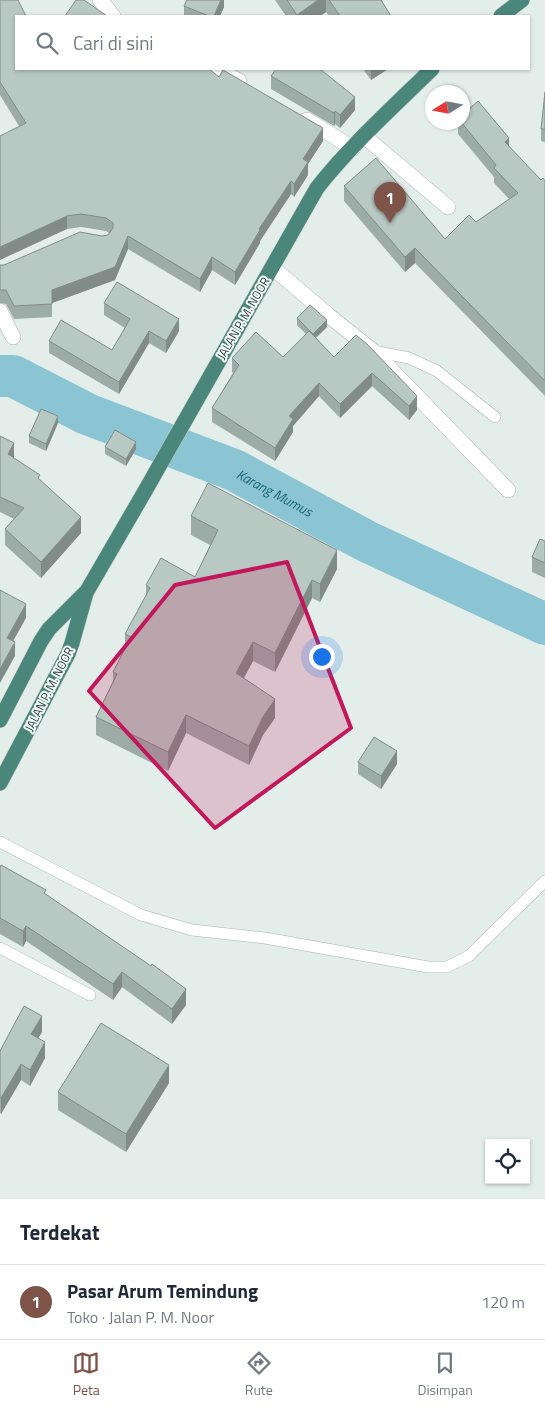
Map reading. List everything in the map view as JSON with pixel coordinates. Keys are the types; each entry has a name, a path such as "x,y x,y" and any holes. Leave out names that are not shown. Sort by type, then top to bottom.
{"highway":[{"path":"502,15 522,0"},
{"name":"JALAN P. M. NOOR","path":"0,720 41,641 49,630 87,591 317,188 364,136 431,70"},
{"name":"JALAN P. M. NOOR","path":"0,783 68,654 87,591"}],"street":[{"path":"100,0 112,15"},
{"path":"217,70 248,86"},
{"path":"297,115 353,148"},
{"path":"364,136 448,208"},
{"path":"272,267 374,351 508,490"},
{"path":"0,311 13,338"}],"lane":[{"path":"374,351 409,358 437,372 495,417"},
{"path":"0,842 141,915 192,930 265,938 428,967 447,967 469,956 545,881"},
{"path":"0,948 90,995"}],"highlighted area":[{"path":"287,562 351,728 215,828 89,691 175,585"}],"building":[{"path":"0,0 18,0 26,15 15,15 15,70 210,70 219,77 223,70 323,128 303,159 308,162 294,184 291,181 259,229 235,272 212,257 200,279 128,236 115,267 52,290 52,304 14,306 6,290 0,290 0,265 4,265 80,232 102,236 108,235 113,228 113,223 106,218 81,214 67,216 0,247 0,136 26,123 0,82"},
{"path":"76,0 84,0 106,15 66,15"},
{"path":"187,0 221,0 214,15 206,15 184,6"},
{"path":"287,0 318,0 297,15"},
{"path":"329,0 381,0 390,15 339,15"},
{"path":"275,70 321,70 355,97 340,115 271,76"},
{"path":"545,92 545,129 541,129"},
{"path":"478,101 509,138 505,142 541,180 543,178 545,181 545,381 415,248 405,257 344,186 376,158 445,239 469,215 476,222 518,193 494,168 496,165 468,130 470,130 470,108"},
{"path":"117,282 179,319 166,341 149,331 119,382 49,341 61,320 112,350 130,319 104,303"},
{"path":"310,305 327,320 313,334 297,318"},
{"path":"309,331 334,357 356,335 417,396 409,406 372,373 340,404 319,383 289,416 293,419 275,448 212,408 239,365 232,358 256,332 283,357"},
{"path":"41,409 58,416 46,444 29,436"},
{"path":"115,430 136,442 126,459 105,447"},
{"path":"0,436 14,443 8,454 40,475 38,478 81,517 41,562 5,529 24,508 0,497"},
{"path":"208,483 337,550 320,584 312,580 275,653 253,642 236,673 275,699 263,717 249,746 186,715 168,752 96,717 117,674 113,672 131,637 125,634 150,588 146,585 161,558 195,577 218,530 191,516"},
{"path":"540,539 545,541 545,563 532,557"},
{"path":"0,590 26,604 7,638 15,642 0,669"},
{"path":"374,737 397,751 381,776 358,762"},
{"path":"1,865 46,890 44,893 151,966 152,964 186,989 172,1009 122,972 113,984 26,926 23,931 0,918"},
{"path":"24,1006 42,1016 31,1034 45,1042 30,1070 21,1064 0,1098 0,1051"},
{"path":"101,1023 169,1065 126,1134 58,1092"}],"waterway":[{"name":"Karang Mumus","path":"0,376 13,376 87,414 234,470 368,542 545,624"}],"place":[{"name":"Pasar Arum Temindung","path":"390,223"}]}
